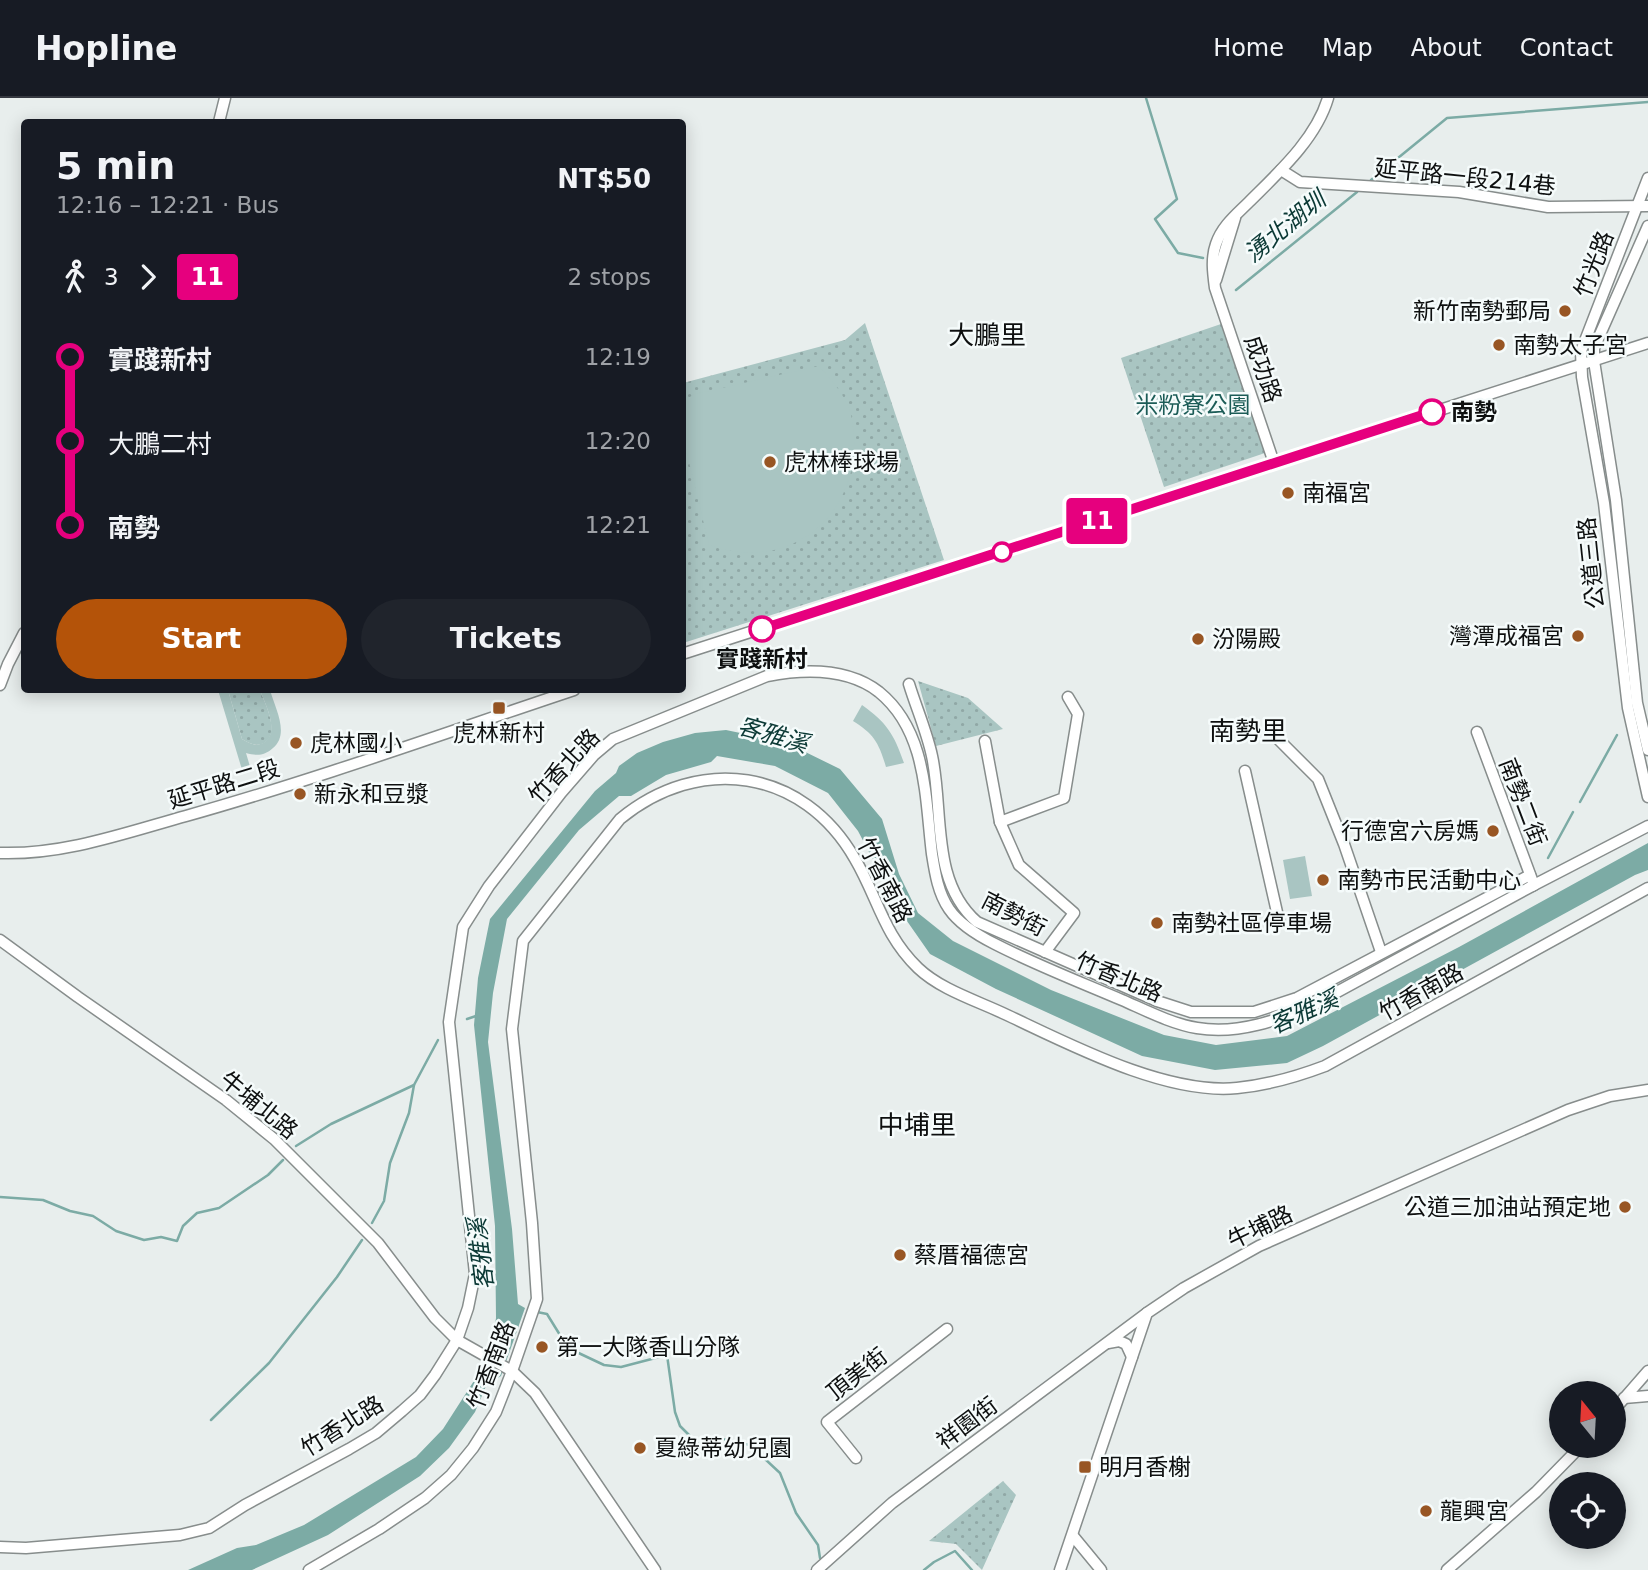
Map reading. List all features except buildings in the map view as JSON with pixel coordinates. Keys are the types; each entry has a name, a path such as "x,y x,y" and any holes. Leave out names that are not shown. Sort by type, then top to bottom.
{"street":[{"path":"220,119 225,98"},
{"name":"成功路","path":"1274,463 1214,288 1236,215 1281,170 1309,134 1328,98"},
{"name":"延平路一段214巷","path":"1281,170 1300,182 1458,192 1548,208 1643,206"},
{"name":"竹光路","path":"1581,365 1581,351 1643,206 1648,178"},
{"name":"竹光路","path":"1594,361 1594,348 1648,226"},
{"path":"686,652 1648,344"},
{"name":"公道三路","path":"1594,361 1616,500 1637,703 1648,750"},
{"name":"公道三路","path":"1581,365 1604,503 1628,708 1648,797"},
{"path":"0,685 21,639"},
{"name":"竹香北路","path":"0,1547 26,1548 180,1535 209,1528 245,1505 376,1433 420,1395 447,1359 457,1340 468,1308 475,1274 449,1021 463,927 489,886 579,771 612,739 642,725 767,677 788,672 834,673 854,678 873,688 891,702 904,718 919,755 940,894 950,911 964,926 994,944 1152,1013 1197,1028 1242,1028 1281,1019 1315,1004 1532,882 1648,825"},
{"name":"南勢街","path":"909,684 932,755 942,847 951,889 964,911 977,922 1157,1001 1191,1012 1254,1012 1297,998 1381,952 1532,882"},
{"name":"延平路二段","path":"0,853 19,854 69,848 104,840 238,801 565,693"},
{"path":"1000,822 1064,798 1078,715 1068,697"},
{"name":"南勢二街","path":"1476,732 1532,882"},
{"path":"1279,740 1318,779 1381,952"},
{"path":"985,741 1000,822 1019,866 1074,912 1045,952"},
{"path":"1245,771 1279,921"},
{"name":"竹香南路","path":"309,1570 425,1498 451,1475 486,1430 512,1371 537,1299 512,1029 523,941 620,819 638,804 659,793 703,780 743,779 792,795 813,807 840,836 855,858 892,937 926,975 1026,1024 1139,1073 1182,1085 1235,1088 1281,1082 1325,1066 1648,888"},
{"name":"牛埔北路","path":"0,940 226,1100 274,1139 378,1243 435,1318 457,1340 512,1371"},
{"name":"牛埔路","path":"1147,1313 1194,1282 1283,1235 1568,1110 1610,1096 1648,1090"},
{"path":"1060,1570 1147,1313"},
{"name":"祥園街","path":"817,1570 892,1503 1147,1313"},
{"name":"頂美街","path":"856,1458 827,1422 947,1329"},
{"path":"1107,1343 1119,1341 1126,1344 1132,1357"},
{"path":"512,1371 535,1393 655,1570"},
{"path":"1626,1396 1648,1371"},
{"path":"1626,1398 1648,1396"},
{"path":"1447,1570 1570,1458"},
{"path":"1073,1536 1101,1570"}],"green space":[{"name":"虎林棒球場","path":"865,323 944,560 686,642 686,382 845,340"},
{"name":"米粉寮公園","path":"1221,324 1265,453 1164,487 1121,358"},
{"name":"虎林棒球場","path":"819,366 834,383 849,408 854,447 849,477 838,504 820,525 797,541 771,551 741,552 709,545 686,449 686,399 695,394"},
{"path":"918,681 968,698 1003,729 936,746"},
{"path":"219,693 229,693 242,739 257,745 263,743 271,732 270,718 261,693 271,693 281,728 278,742 263,754 246,753 251,770 243,773"},
{"path":"229,693 261,693 272,726 269,738 264,743 255,745 242,739"},
{"path":"862,705 889,730 904,763 886,767 875,740 853,721"},
{"path":"1305,856 1312,896 1290,899 1283,860"},
{"path":"1003,1481 1016,1495 982,1570 956,1544 929,1541"}],"water":[{"name":"客雅溪","path":"726,730 787,743 840,769 882,819 899,874 918,913 953,941 1051,990 1164,1035 1216,1045 1287,1036 1459,947 1648,843 1648,870 1287,1063 1215,1070 1142,1056 996,989 930,954 900,911 858,831 828,793 775,766 717,756 711,762 666,775 631,796 619,796 579,830 507,919 493,993 488,1042 512,1229 518,1304 525,1308 501,1376 486,1386 475,1412 449,1448 420,1476 328,1535 252,1570 188,1570 237,1548 256,1545 304,1525 416,1457 443,1429 479,1373 488,1368 496,1318 495,1226 474,1025 478,978 490,919 595,791 616,773 619,766 637,753 663,742 695,733"}],"waterway":[{"path":"1146,98 1177,199 1155,219 1178,253 1203,258"},
{"name":"湧北湖圳","path":"1371,180 1447,118 1648,102"},
{"name":"湧北湖圳","path":"1236,290 1357,192"},
{"path":"1580,802 1617,735"},
{"path":"1548,858 1573,812"},
{"path":"467,1019 476,1016"},
{"path":"296,1146 331,1124 414,1085 438,1040"},
{"path":"372,1223 384,1201 390,1163 409,1113 414,1085"},
{"path":"0,1197 43,1200 70,1211 93,1216 116,1231 144,1240 161,1237 177,1241 183,1226 197,1213 219,1208 268,1175 283,1160"},
{"path":"211,1420 269,1363 337,1277 362,1240"},
{"path":"537,1312 547,1314 568,1348 604,1365 621,1367 667,1355 675,1412 680,1426 700,1446 722,1439 750,1445 780,1473 796,1513 818,1545 820,1558"},
{"path":"924,1570 955,1551 972,1570"}],"bus line":[{"name":"11","path":"762,629 1432,412"}],"place":[{"name":"新竹南勢郵局","path":"1565,311"},
{"name":"南勢太子宮","path":"1499,345"},
{"name":"南勢","path":"1432,412"},
{"name":"虎林棒球場","path":"770,462"},
{"name":"南福宮","path":"1288,493"},
{"name":"實踐新村","path":"762,629"},
{"name":"灣潭成福宮","path":"1578,636"},
{"name":"汾陽殿","path":"1198,639"},
{"name":"虎林新村","path":"499,708"},
{"name":"虎林國小","path":"296,743"},
{"name":"新永和豆漿","path":"300,794"},
{"name":"行德宮六房媽","path":"1493,831"},
{"name":"南勢市民活動中心","path":"1323,880"},
{"name":"南勢社區停車場","path":"1157,923"},
{"name":"公道三加油站預定地","path":"1625,1207"},
{"name":"蔡厝福德宮","path":"900,1255"},
{"name":"第一大隊香山分隊","path":"542,1347"},
{"name":"夏綠蒂幼兒園","path":"640,1448"},
{"name":"明月香榭","path":"1085,1467"},
{"name":"龍興宮","path":"1426,1511"}],"district":[{"name":"大鵬里","path":"987,335"},
{"name":"南勢里","path":"1248,731"},
{"name":"中埔里","path":"917,1125"}]}
